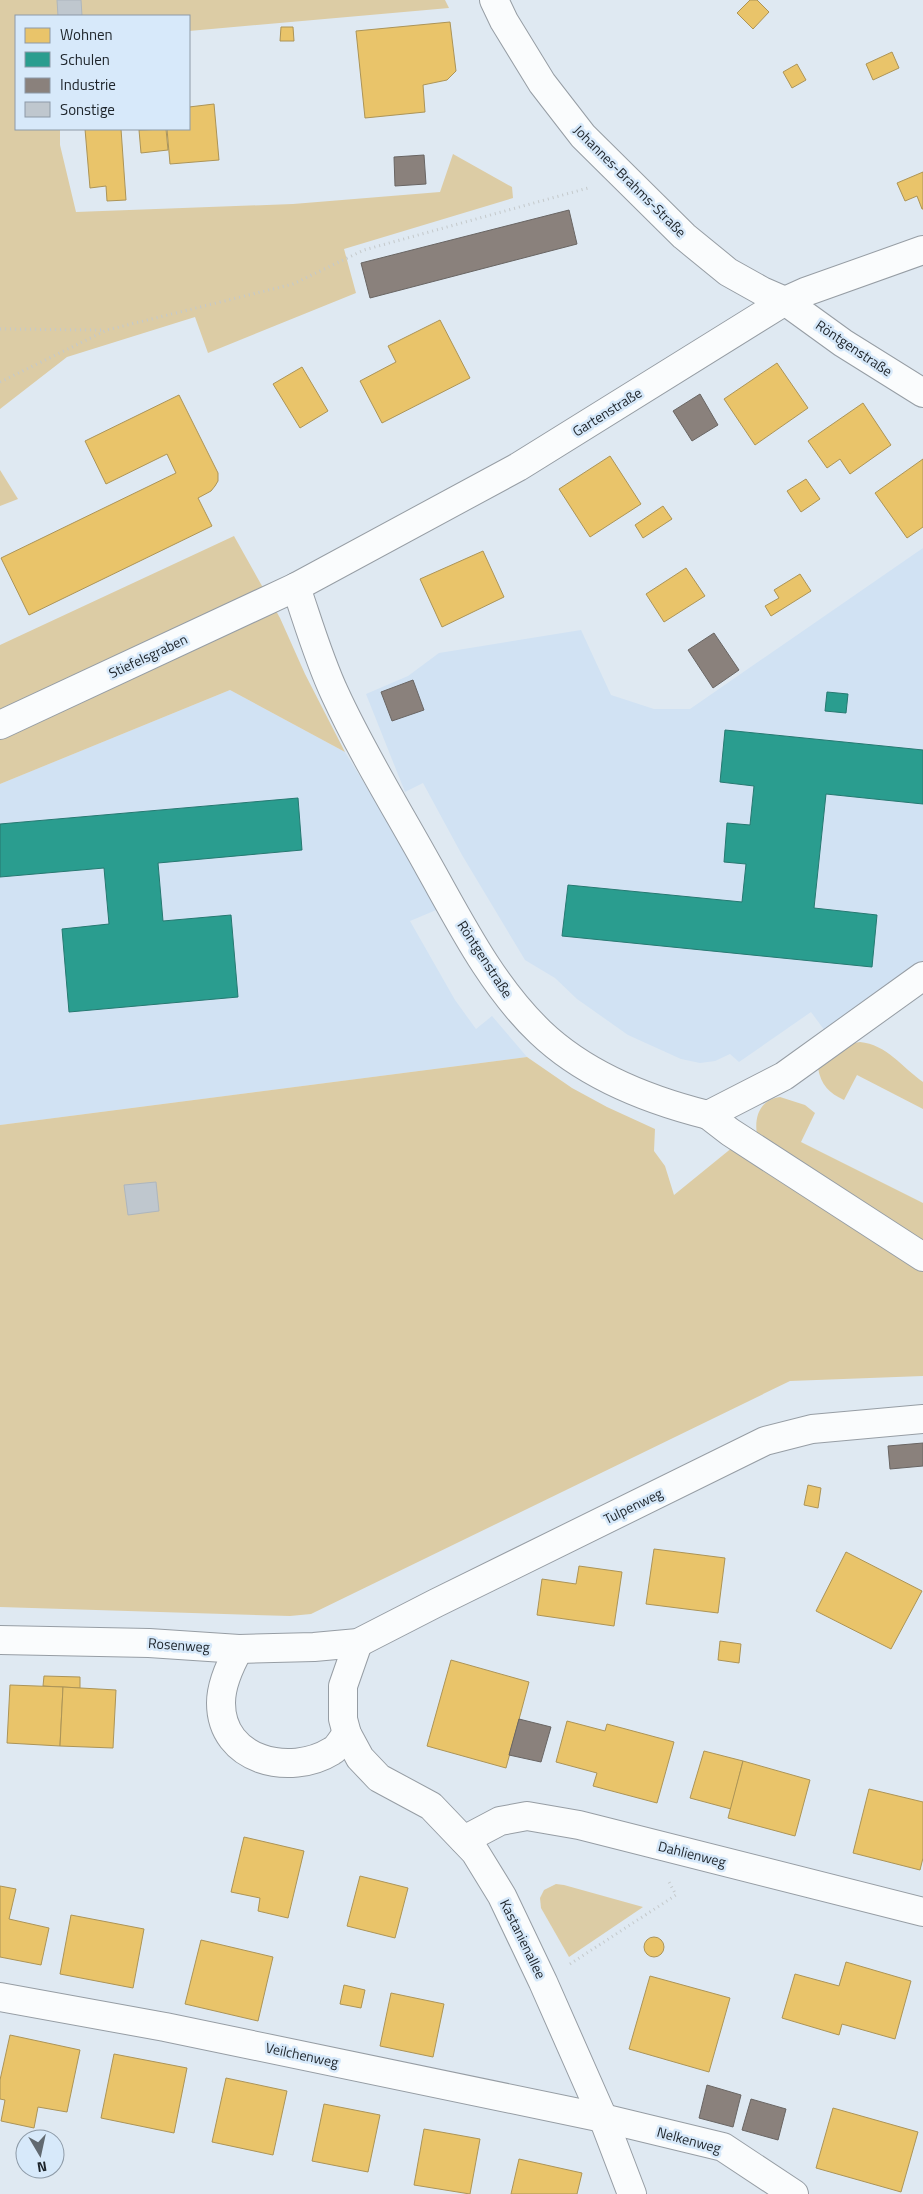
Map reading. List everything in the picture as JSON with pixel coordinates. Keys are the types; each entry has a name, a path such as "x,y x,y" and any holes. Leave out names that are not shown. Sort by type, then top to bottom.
{"street":[{"name":"Johannes-Brahms-Straße","path":"494,0 504,21 542,83 583,136 625,180 684,236 728,272 762,291 785,301"},
{"name":"Gartenstraße","path":"296,587 518,467 785,301 805,292 923,250"},
{"name":"Röntgenstraße","path":"785,301 843,343 923,393"},
{"name":"Röntgenstraße","path":"296,587 334,693 438,883 496,981 541,1033 600,1075 639,1094 674,1107 708,1115"},
{"name":"Stiefelsgraben","path":"0,725 296,587"},
{"path":"923,976 784,1076 708,1115 730,1132 923,1257"},
{"name":"Tulpenweg","path":"358,1643 765,1441 812,1429 923,1419"},
{"name":"Rosenweg","path":"0,1640 149,1643 239,1648 314,1647 358,1643"},
{"name":"Kastanienallee","path":"358,1643 343,1686 343,1719 347,1734 360,1758 379,1778 431,1806 475,1852 502,1896 543,1982 603,2118 632,2194"},
{"path":"239,1648 228,1669 221,1703 224,1722 239,1747 254,1757 274,1762 294,1763 314,1759 334,1750 347,1734"},
{"name":"Dahlienweg","path":"464,1840 500,1821 527,1816 579,1825 923,1912"},
{"name":"Veilchenweg","path":"0,1997 165,2027 603,2118"},
{"name":"Nelkenweg","path":"603,2118 723,2147 794,2194"}],"path":[{"path":"0,382 107,330 293,284 364,250 572,192 625,180"},
{"path":"0,329 107,330"},
{"path":"543,1982 676,1895 669,1882 678,1850"}],"shaded area":[{"path":"0,0 445,0 449,8 190,31 190,15 15,15 15,130 60,130 60,145 76,212 293,204 440,192 453,154 512,187 513,198 344,249 356,293 208,353 195,317 67,357 0,409"},
{"path":"0,470 18,499 0,506"},
{"path":"234,536 280,618 305,674 345,752 230,690 0,784 0,645"},
{"path":"923,548 923,963 825,1031 811,1012 739,1062 730,1054 715,1061 700,1063 681,1059 628,1035 577,999 555,978 525,960 462,855 423,783 405,792 366,694 408,676 439,653 581,630 611,695 654,709 690,709"},
{"path":"230,690 345,752 441,908 410,921 455,1000 476,1029 492,1016 527,1057 0,1125 0,784"},
{"path":"860,1042 878,1047 886,1052 923,1082 923,1109 857,1075 844,1100 826,1088 818,1068 849,1044"},
{"path":"527,1057 572,1088 607,1107 655,1129 654,1151 665,1166 674,1195 733,1147 923,1271 923,1376 790,1381 311,1614 290,1616 0,1607 0,1125"},
{"path":"780,1097 805,1105 815,1113 801,1142 923,1203 923,1248 757,1135 758,1115 763,1105"},
{"path":"556,1884 643,1907 569,1957 541,1908 540,1898 544,1890"}],"building: Wohnen":[{"path":"750,0 757,0 769,12 753,29 737,13"},
{"path":"450,22 456,71 447,80 423,85 425,112 365,118 356,31"},
{"path":"281,27 293,27 294,41 280,41"},
{"path":"892,52 899,68 873,80 866,64"},
{"path":"797,64 806,80 792,88 783,72"},
{"path":"214,104 219,160 170,164 167,130 190,130 190,107"},
{"path":"85,130 121,130 126,200 107,201 106,186 90,188"},
{"path":"139,130 166,130 168,150 141,153"},
{"path":"923,172 922,209 917,196 905,201 897,183"},
{"path":"440,320 470,378 382,423 360,381 396,362 388,346"},
{"path":"777,363 808,408 755,445 724,399"},
{"path":"302,367 328,411 300,428 273,384"},
{"path":"179,395 218,473 218,481 211,491 198,498 212,526 29,615 1,558 176,473 167,454 106,484 85,441"},
{"path":"863,403 891,445 850,474 840,459 827,468 808,441"},
{"path":"610,456 641,504 590,537 559,489"},
{"path":"923,459 923,527 907,538 875,493"},
{"path":"806,479 820,499 801,512 787,491"},
{"path":"663,506 672,519 643,538 635,525"},
{"path":"483,551 504,597 442,627 420,579"},
{"path":"686,568 705,596 664,622 646,594"},
{"path":"800,574 811,591 771,616 765,606 779,598 774,590"},
{"path":"808,1485 821,1488 818,1508 804,1505"},
{"path":"654,1549 725,1558 718,1613 646,1604"},
{"path":"846,1552 922,1591 891,1649 816,1611"},
{"path":"579,1566 622,1572 614,1626 537,1615 542,1579 576,1584"},
{"path":"720,1641 741,1644 739,1663 718,1660"},
{"path":"451,1660 529,1682 506,1768 427,1746"},
{"path":"44,1676 80,1677 80,1688 43,1686"},
{"path":"10,1685 63,1687 60,1746 7,1743"},
{"path":"63,1687 116,1690 113,1748 60,1746"},
{"path":"567,1721 605,1731 607,1724 674,1742 657,1803 593,1786 597,1773 556,1762"},
{"path":"704,1751 743,1761 731,1809 690,1798"},
{"path":"743,1761 810,1780 795,1836 728,1818"},
{"path":"869,1789 923,1802 923,1858 920,1870 853,1853"},
{"path":"244,1837 304,1851 288,1918 258,1911 260,1898 231,1892"},
{"path":"360,1876 408,1888 395,1938 347,1926"},
{"path":"0,1886 16,1889 9,1919 49,1928 41,1965 0,1957"},
{"path":"71,1915 144,1929 133,1988 60,1974"},
{"path":"654,1937 661,1940 664,1947 661,1954 654,1957 647,1954 644,1947 647,1940"},
{"path":"201,1940 273,1957 258,2021 185,2004"},
{"path":"846,1962 911,1981 895,2039 842,2024 839,2035 782,2018 795,1974 839,1986"},
{"path":"650,1976 730,1998 709,2072 629,2049"},
{"path":"344,1985 365,1990 361,2008 340,2004"},
{"path":"391,1993 444,2004 433,2057 380,2046"},
{"path":"10,2035 80,2050 67,2112 38,2107 34,2128 1,2121 5,2100 0,2099 0,2080"},
{"path":"114,2054 187,2068 174,2133 101,2118"},
{"path":"226,2078 287,2091 273,2155 212,2142"},
{"path":"324,2104 380,2115 368,2172 312,2161"},
{"path":"833,2108 918,2132 901,2192 816,2168"},
{"path":"424,2129 480,2139 470,2194 414,2185"},
{"path":"519,2159 582,2173 577,2194 511,2194"}],"building: Schulen":[{"path":"827,692 848,694 846,713 825,711"},
{"path":"725,730 923,750 923,804 826,794 814,908 877,915 872,967 562,936 568,885 742,902 746,864 724,862 727,823 750,825 754,786 720,782"},
{"path":"298,798 302,850 158,863 163,921 231,915 238,997 69,1012 62,929 109,924 104,868 0,877 0,824"}],"building: Industrie":[{"path":"424,155 426,184 395,186 394,157"},
{"path":"569,210 577,244 370,298 361,263"},
{"path":"700,394 718,425 692,441 673,411"},
{"path":"714,633 739,670 713,688 688,650"},
{"path":"413,680 424,710 392,721 381,692"},
{"path":"923,1443 923,1466 890,1469 888,1446"},
{"path":"519,1719 551,1727 541,1762 509,1755"},
{"path":"707,2085 741,2095 733,2127 699,2118"},
{"path":"751,2099 786,2109 778,2140 742,2130"}],"building: Sonstige":[{"path":"57,0 81,0 82,15 58,15"},
{"path":"156,1182 159,1211 128,1215 124,1185"}]}
